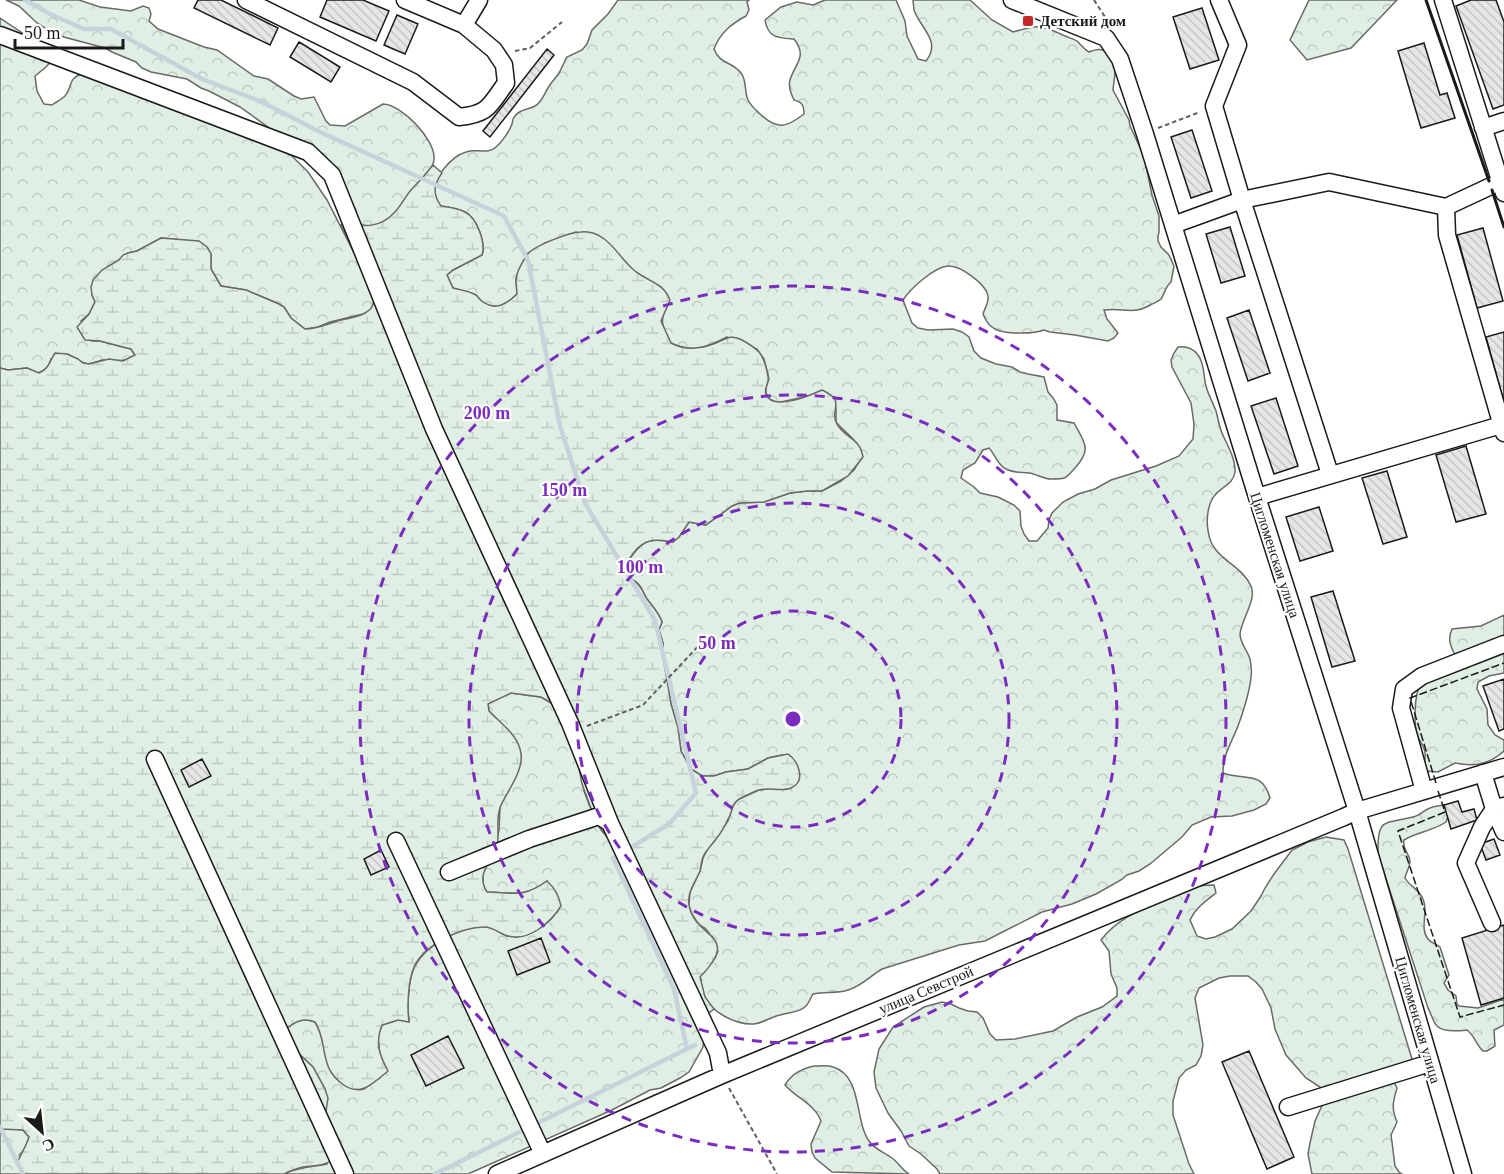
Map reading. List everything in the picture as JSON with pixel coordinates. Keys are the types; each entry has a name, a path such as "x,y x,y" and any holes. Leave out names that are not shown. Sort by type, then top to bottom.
{"street":[{"path":"246,0 413,82 459,117 476,115 486,110 506,83 504,65 494,50 464,25 405,0"},
{"path":"464,25 479,0"},
{"name":"Цигломенская улица","path":"1012,0 1106,38 1120,59 1357,811 1463,1174"},
{"path":"1220,0 1238,45 1214,106 1330,474"},
{"path":"1173,225 1242,200 1329,182 1446,207 1497,190 1483,128 1443,0"},
{"path":"0,35 308,152 332,175 434,429 574,732 610,823 718,1053 722,1075"},
{"path":"1483,128 1504,121"},
{"path":"1257,497 1330,474 1503,429 1447,235 1446,207"},
{"path":"1424,791 1401,708 1404,689 1422,676 1504,644"},
{"path":"154,759 345,1174"},
{"name":"улица Севстрой","path":"497,1174 722,1075 1357,811 1504,767"},
{"path":"1483,773 1499,807 1504,832"},
{"path":"1492,923 1466,863 1482,827 1499,807"},
{"path":"449,873 529,839 599,816 610,823"},
{"path":"396,841 543,1154"},
{"path":"1288,1107 1430,1063"}],"path":[{"path":"496,54 530,48 562,22"},
{"path":"1145,134 1214,106"},
{"path":"574,732 643,705 703,641"},
{"path":"722,1075 777,1174"}],"green space":[{"path":"6,0 79,0 100,7 131,11 143,6 149,8 151,14 149,21 158,29 217,50 254,76 268,79 294,96 301,99 314,97 330,125 345,126 383,104 399,110 416,124 429,142 433,151 433,163 393,215 383,222 367,227 354,224 318,169 240,107 187,79 151,72 136,62 105,48 51,32 37,23 19,6"},
{"path":"618,0 749,0 747,2 749,10 746,16 727,29 719,38 714,49 719,58 734,66 741,73 748,100 752,106 766,119 777,125 792,122 804,114 803,106 794,100 789,85 799,60 800,51 794,39 771,34 765,20 781,7 797,2 813,5 825,0 896,0 905,21 907,36 918,59 926,61 932,47 931,41 917,17 913,0 970,0 992,20 1013,32 1035,27 1045,28 1075,40 1089,52 1099,49 1105,51 1116,65 1113,90 1144,156 1159,216 1158,241 1174,266 1171,282 1161,299 1139,310 1104,310 1107,319 1118,333 1108,341 1044,330 1033,333 1014,333 995,329 988,324 983,314 988,296 983,286 972,276 948,266 929,274 903,300 912,323 918,328 953,329 962,332 969,337 974,351 981,358 1012,367 1020,372 1044,377 1048,392 1057,405 1057,420 1074,423 1081,436 1085,446 1084,456 1065,478 1048,479 1014,472 1000,465 989,448 983,450 975,463 963,470 961,478 980,493 998,497 1014,505 1020,511 1021,526 1029,541 1037,541 1048,528 1052,513 1063,502 1111,480 1179,456 1193,439 1194,424 1191,403 1172,367 1171,360 1178,347 1187,347 1194,351 1202,362 1207,389 1235,467 1232,480 1215,495 1209,507 1207,521 1210,540 1220,555 1246,578 1252,591 1251,603 1240,634 1250,659 1248,695 1226,754 1223,773 1252,778 1263,783 1270,798 1266,804 1232,816 1211,817 1192,825 1182,837 1150,864 1096,894 1072,904 1042,912 985,941 959,945 882,969 848,990 813,994 807,1005 800,1010 754,1024 732,1020 718,1012 704,995 700,976 718,951 709,933 699,925 692,914 689,906 690,892 709,846 728,821 737,800 759,790 767,789 782,755 768,758 748,769 714,776 702,776 691,769 681,751 678,728 671,704 663,657 663,643 659,630 662,622 640,586 628,575 627,569 630,559 642,545 653,540 673,542 689,522 706,525 739,503 764,502 790,493 822,491 841,481 854,470 862,457 861,451 856,442 836,422 836,408 809,396 781,402 769,399 766,387 769,379 764,359 757,349 727,337 713,344 692,349 671,343 662,321 667,307 661,287 634,271 612,247 576,232 545,243 528,253 516,279 517,294 505,303 497,306 488,305 476,295 453,288 447,275 482,255 482,238 477,225 469,215 450,207 440,206 434,194 436,181 449,163 466,152 493,149 505,137 513,118 539,102 567,57 582,50 592,30"},
{"path":"1309,0 1397,0 1351,48 1307,60 1290,40"},
{"path":"0,18 55,57 35,76 37,91 44,104 52,105 64,97 72,80 83,73 292,156 308,172 327,200 370,284 374,299 373,306 363,314 305,329 279,304 246,290 221,286 211,269 211,254 207,247 193,241 161,238 137,251 128,253 107,267 92,295 95,302 89,314 81,321 92,341 131,349 135,355 122,360 103,360 89,364 67,354 51,359 47,368 38,373 27,368 8,370 0,368"},
{"path":"433,165 442,173 435,189 438,202 441,206 450,207 469,215 480,231 483,244 482,255 447,275 453,288 476,295 488,305 501,305 517,294 517,274 531,251 569,234 589,232 595,234 608,242 635,271 659,286 667,294 670,300 661,321 671,343 682,347 699,348 729,338 735,337 742,340 756,349 764,360 768,378 766,394 770,399 776,402 792,401 822,390 830,394 836,402 837,424 856,442 863,457 848,476 822,491 790,493 764,502 739,503 706,525 689,522 673,542 656,540 646,542 633,554 627,564 628,575 639,585 662,622 659,630 663,643 663,657 671,704 678,728 681,751 691,769 702,776 714,776 748,769 768,758 788,754 798,766 800,776 796,785 791,788 759,790 736,802 723,829 704,854 700,871 690,892 689,905 693,916 717,944 717,952 712,963 700,977 705,997 714,1009 701,1019 609,839 597,824 582,784 577,758 553,704 541,697 511,693 488,704 489,711 517,741 521,761 499,810 497,846 484,874 484,885 487,892 518,893 531,890 547,881 556,892 561,906 539,929 524,936 508,936 487,927 474,928 443,939 426,952 414,967 410,979 409,1022 398,1020 382,1025 379,1049 388,1071 364,1088 356,1090 345,1086 332,1073 325,1058 320,1032 315,1022 299,1021 285,1030 295,1050 313,1067 325,1089 328,1098 325,1118 332,1160 325,1164 301,1167 284,1174 23,1174 17,1164 29,1137 23,1130 0,1129 0,368 8,370 27,368 39,373 47,367 55,353 67,354 89,364 109,359 123,361 135,355 131,349 100,341 85,340 77,327 89,314 95,302 91,287 93,280 102,270 123,255 137,251 161,238 199,241 207,247 211,254 211,269 221,286 246,290 279,304 305,329 362,315 372,306 373,292 341,225 347,220 359,225 372,225 389,218"},
{"path":"1504,615 1504,673 1489,676 1478,682 1477,689 1487,709 1488,725 1495,735 1504,740 1504,751 1481,764 1455,763 1438,772 1424,771 1425,752 1415,724 1420,686 1456,657 1450,640 1452,629 1481,626"},
{"path":"511,693 541,697 553,704 556,709 581,771 584,791 594,817 609,839 705,1028 703,1047 689,1072 680,1078 468,1174 284,1174 327,1164 325,1089 313,1067 295,1050 285,1030 299,1021 315,1022 320,1031 329,1068 334,1075 340,1082 352,1088 364,1089 380,1078 378,1036 382,1025 398,1020 409,1021 409,985 415,966 427,951 446,938 466,929 489,927 507,936 540,928 553,917 547,881 531,890 518,893 487,892 483,886 483,870 494,853 499,830 500,807 516,775 521,756 519,747 511,734 489,711 488,703"},
{"path":"1444,805 1449,814 1446,822 1404,840 1410,861 1405,878 1423,899 1425,935 1440,947 1449,975 1444,983 1448,990 1456,996 1457,1004 1478,1008 1504,999 1504,1025 1494,1030 1495,1046 1487,1051 1481,1049 1467,1030 1443,1029 1434,1022 1378,854 1379,834 1381,828 1388,822 1415,816 1432,807"},
{"path":"1326,837 1344,840 1348,849 1412,1059 1393,1080 1397,1088 1393,1105 1397,1122 1391,1135 1395,1166 1402,1174 1312,1174 1308,1154 1315,1121 1325,1099 1323,1089 1306,1078 1286,1055 1275,1029 1271,1008 1262,989 1248,976 1219,978 1199,988 1195,998 1203,1045 1201,1056 1196,1065 1186,1070 1179,1078 1173,1101 1173,1115 1194,1174 940,1174 921,1154 909,1146 888,1113 876,1088 874,1072 879,1049 893,1027 924,1007 942,1002 977,1012 996,1040 1015,1039 1053,1031 1077,1017 1102,1007 1117,996 1117,988 1111,974 1109,951 1101,940 1122,920 1183,890 1196,886 1214,885 1216,893 1198,908 1190,920 1197,936 1206,939 1215,937 1232,929 1251,911 1292,850"},
{"path":"814,1066 833,1067 843,1072 854,1089 861,1122 869,1141 909,1174 832,1172 815,1158 811,1144 821,1121 810,1106 785,1085 798,1072"},
{"path":"0,1129 23,1130 29,1137 20,1155 23,1174 0,1174"}],"building":[{"path":"198,0 221,0 278,28 270,45 194,8"},
{"path":"327,0 363,0 389,11 376,41 320,17"},
{"path":"1471,0 1496,0 1504,22 1504,105 1493,109 1456,6"},
{"path":"1202,8 1219,60 1190,69 1173,17"},
{"path":"397,15 418,24 405,54 384,45"},
{"path":"299,42 340,67 331,82 290,57"},
{"path":"1424,43 1440,95 1447,93 1455,118 1421,128 1398,51"},
{"path":"547,49 554,55 490,137 483,131"},
{"path":"1192,130 1212,191 1191,198 1171,137"},
{"path":"1230,227 1245,276 1221,283 1206,234"},
{"path":"1483,228 1503,301 1477,308 1457,235"},
{"path":"1249,310 1270,373 1248,381 1227,318"},
{"path":"1504,332 1504,402 1486,337"},
{"path":"1276,398 1298,466 1274,474 1251,406"},
{"path":"1466,446 1486,514 1456,522 1436,455"},
{"path":"1387,471 1407,537 1383,544 1362,478"},
{"path":"1319,507 1333,551 1300,561 1286,517"},
{"path":"1333,591 1355,661 1332,667 1311,597"},
{"path":"1504,679 1504,729 1499,731 1483,686"},
{"path":"202,759 211,776 189,787 181,770"},
{"path":"1458,801 1462,812 1474,809 1477,820 1451,829 1444,805"},
{"path":"1494,839 1500,855 1486,860 1480,844"},
{"path":"381,850 389,867 371,875 364,859"},
{"path":"1504,925 1504,998 1481,1005 1462,938"},
{"path":"541,938 550,962 517,975 508,951"},
{"path":"448,1036 464,1068 426,1086 411,1055"},
{"path":"1249,1051 1294,1157 1267,1169 1222,1062"}],"waterway":[{"path":"25,0 84,29 111,29 202,79 262,102 320,132 504,216 528,260 560,426 585,503 655,620 696,793 669,824 627,850"},
{"path":"619,854 613,858 674,989 687,1049"},
{"path":"435,1174 695,1045"},
{"path":"0,1127 23,1174"}],"fence":[{"path":"1436,783 1410,698 1504,663"},
{"path":"1438,791 1445,812 1398,831 1460,1017 1504,1005"}],"wall":[{"path":"1426,0 1489,181"},
{"path":"1492,190 1504,227"}],"place":[{"name":"Детский дом","path":"1028,21"}]}
